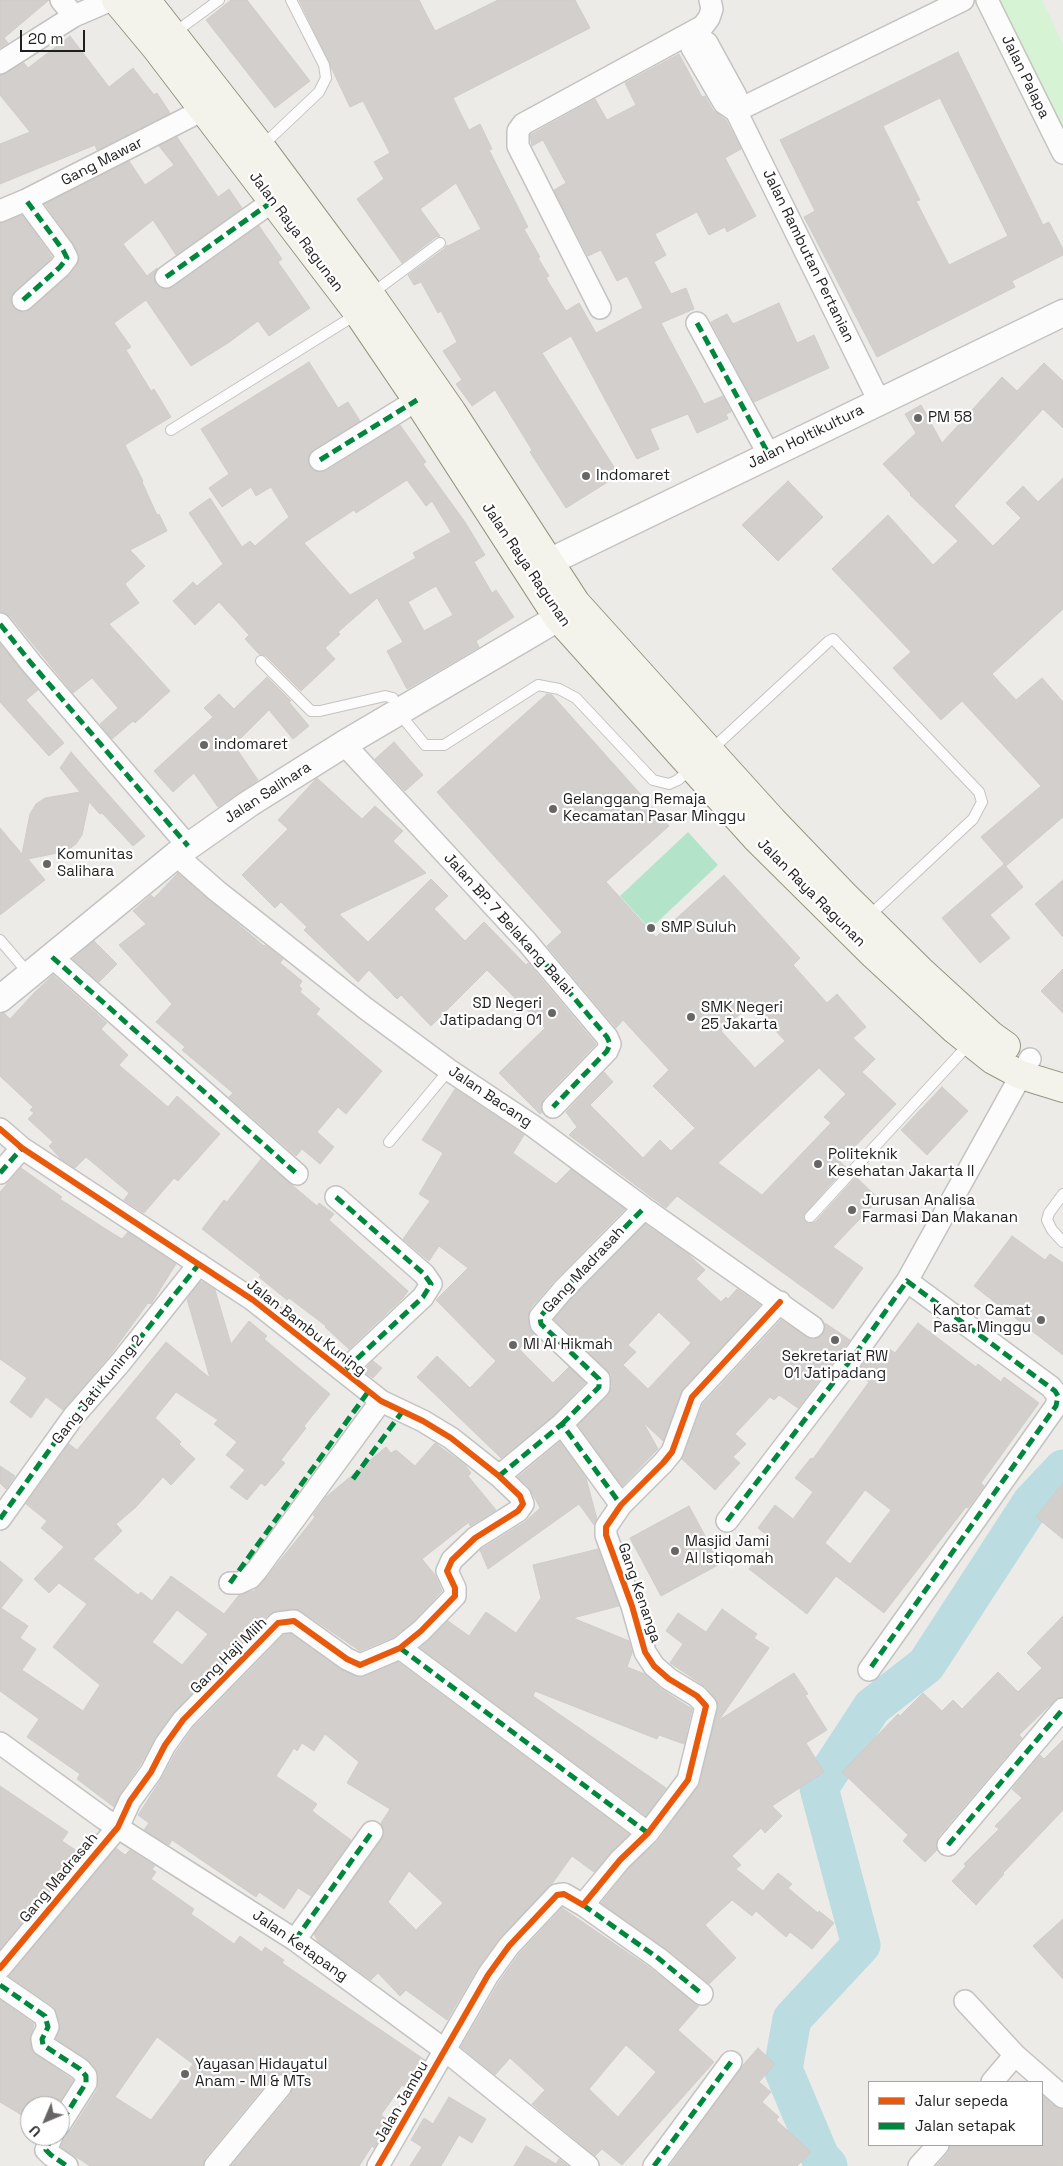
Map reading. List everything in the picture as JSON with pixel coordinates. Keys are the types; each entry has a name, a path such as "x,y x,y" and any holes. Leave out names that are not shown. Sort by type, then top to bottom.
{"main road":[{"name":"Jalan Raya Ragunan","path":"116,0 164,41 261,147 364,304 417,400 558,618 700,760 971,1043 993,1060 1025,1067 1063,1071"},
{"name":"Jalan Raya Ragunan","path":"146,0 164,41 203,110 273,201 364,304 452,412 576,604 700,760"},
{"name":"Jalan Raya Ragunan","path":"859,926 992,1036 1025,1067 1063,1088"}],"street":[{"path":"0,63 67,8 111,0"},
{"path":"600,308 518,146 518,130 523,124 693,33 703,26 709,18 712,9 710,0"},
{"path":"736,111 962,0"},
{"name":"Jalan Palapa","path":"987,0 1063,153"},
{"name":"Jalan Rambutan Pertanian","path":"693,33 707,43 736,96 736,111 879,401"},
{"name":"Gang Mawar","path":"0,211 26,200 203,110"},
{"path":"22,300 60,268 67,258 26,200"},
{"path":"166,277 273,201"},
{"name":"Jalan Holtikultura","path":"549,562 1063,313"},
{"path":"696,323 769,455"},
{"path":"320,460 417,400"},
{"name":"Jalan Salihara","path":"0,999 182,850 250,803 344,744 558,618"},
{"name":"Jalan Bacang","path":"0,624 182,850 224,897 365,1008 449,1070 533,1126 644,1208 813,1327"},
{"name":"Jalan BP. 7 Belakang Balai","path":"344,744 527,942 607,1037 610,1044 607,1051 553,1107"},
{"path":"52,957 297,1174"},
{"path":"727,1521 856,1353 907,1281 1025,1067"},
{"name":"Jalan Bambu Kuning","path":"0,1129 22,1148 253,1300 381,1401 438,1429 499,1476 520,1496"},
{"path":"0,1173 22,1148"},
{"path":"336,1197 424,1274 431,1284 424,1297 344,1371"},
{"name":"Gang Madrasah","path":"562,1424 600,1387 599,1379 543,1326 540,1317 563,1290 644,1208"},
{"name":"Gang Jati Kuning 2","path":"0,1519 73,1417 121,1362 199,1264"},
{"path":"869,1670 1056,1406 1058,1396 1051,1387 907,1281"},
{"name":"Gang Kenanga","path":"583,1905 620,1860 648,1833 688,1780 706,1706 697,1696 669,1679 645,1652 632,1606 606,1535 609,1520 672,1452 692,1397 780,1302"},
{"path":"230,1583 239,1583 250,1578 257,1570 381,1401"},
{"path":"499,1476 562,1424 621,1505"},
{"name":"Gang Haji Miih","path":"118,1827 130,1801 151,1772 165,1745 183,1720 278,1623 294,1621 360,1666 400,1648 421,1631 455,1596 455,1588 447,1572 452,1560 475,1538 518,1511 523,1504 520,1496"},
{"path":"400,1648 648,1833"},
{"path":"948,1845 1058,1720"},
{"name":"Jalan Ketapang","path":"0,1743 118,1827 295,1940 446,2051 588,2166"},
{"name":"Gang Madrasah","path":"0,1968 118,1827"},
{"path":"295,1940 372,1832"},
{"path":"446,2051 483,1983 509,1946 557,1895 564,1894 583,1905 658,1958 702,1994"},
{"path":"0,1984 45,2016 48,2027 42,2039 43,2045 80,2069 86,2076 86,2083 70,2108"},
{"path":"965,2001 1016,2055 1063,2097"},
{"name":"Jalan Jambu","path":"378,2166 446,2051"},
{"path":"993,2081 1016,2055"},
{"path":"654,2166 731,2062"},
{"path":"215,2166 281,2086"},
{"path":"48,2146 46,2150 50,2155 67,2166"},
{"path":"919,2166 937,2146"}],"lane":[{"path":"164,41 219,0"},
{"path":"261,147 319,92 326,78 324,65 291,0"},
{"path":"171,430 364,304 440,243"},
{"path":"261,661 311,711 320,712 385,696 392,698 399,712 425,745 444,745 538,685 558,689 576,698 653,780 669,784 678,780 833,639 980,792 982,802 973,819 859,926"},
{"path":"0,940 30,975"},
{"path":"810,1217 971,1043"},
{"path":"389,1142 449,1070"},
{"path":"1063,1194 1048,1212 1047,1222 1063,1242"}],"green space":[{"path":"995,0 1042,0 1063,44 1063,139"},
{"path":"688,832 718,865 650,929 620,896"}],"building":[{"path":"0,0 49,0 4,38 8,43 0,48"},
{"path":"231,0 247,0 310,81 275,108 206,20"},
{"path":"299,0 419,0 435,31 498,0 575,0 590,28 453,98 469,130 480,124 492,149 489,150 528,227 524,229 549,276 546,278 566,311 579,303 596,333 643,308 627,276 617,281 601,250 588,256 554,190 566,183 543,140 532,146 530,135 595,99 607,120 636,105 625,83 679,54 702,97 705,96 713,110 726,120 741,149 725,158 756,216 727,232 725,227 709,235 697,212 655,234 666,255 654,262 671,294 686,288 694,309 661,323 704,404 723,396 731,412 726,414 728,419 697,433 688,414 650,429 659,449 637,459 571,336 542,353 619,475 566,508 530,452 532,450 495,390 472,406 456,384 462,380 443,351 457,342 441,311 438,313 421,282 414,285 408,275 447,245 481,229 456,183 420,209 440,236 436,237 402,263 357,199 384,179 374,162 390,153 363,101 350,107"},
{"path":"70,36 109,87 133,68 154,95 157,93 170,113 97,150 95,145 0,184 0,144 30,132 0,95 0,75 24,63 28,68"},
{"path":"958,52 1043,225 1049,222 1063,249 1063,255 1012,281 1015,287 877,357 804,217 815,211 780,140","holes":["940,98 1008,236 949,265 916,201 920,200 883,126"]},
{"path":"177,137 218,197 229,189 242,208 176,255 153,220 123,244 147,276 157,268 154,278 156,285 161,289 173,287 259,226 282,259 278,262 310,308 269,336 258,321 228,343 191,366 146,300 114,323 131,347 126,350 151,391 154,389 171,417 125,445 157,515 159,514 167,531 130,550 145,566 125,584 139,603 109,624 170,691 135,723 133,721 112,739 100,724 118,708 92,678 73,693 10,616 0,612 0,223 22,215 52,257 11,296 14,309 26,312 68,276 79,260 73,243 45,204 129,161 145,185 174,165 159,146"},
{"path":"779,303 797,343 814,335 829,368 754,402 711,322 727,314 733,324"},
{"path":"309,362 338,408 348,402 360,421 313,450 308,460 310,467 315,471 326,471 400,425 426,462 423,464 465,522 485,555 474,562 492,593 496,590 514,617 476,641 479,647 407,689 387,651 403,642 377,598 338,632 340,634 325,648 335,659 301,691 266,656 259,654 245,639 249,635 219,602 195,625 173,601 193,582 197,586 223,564 189,513 210,498 242,547 250,541 255,546 289,517 271,487 256,496 251,487 222,507 209,488 229,474 201,429","holes":["407,480 426,506 432,501 451,532 413,553 416,558 350,595 304,543 354,510 356,513","436,586 453,615 424,631 408,602"]},
{"path":"1044,363 1063,381 1063,428 1043,409 954,506 993,546 1021,518 1006,503 1023,486 1038,502 1063,478 1063,609 992,674 1016,700 1042,678 1063,702 1063,817 1006,866 981,837 1041,786 962,701 941,720 893,668 911,652 832,569 888,515 933,565 958,541 910,495 883,464 916,433 905,414 921,405 942,443 1002,377 1017,391"},
{"path":"788,481 823,517 778,561 742,525"},
{"path":"0,644 38,690 26,700 64,743 49,756 0,702"},
{"path":"267,677 291,701 289,702 309,726 293,739 269,710 234,745 258,780 218,807 194,773 173,792 154,771 213,717 204,708 219,694 234,709"},
{"path":"547,694 552,695 669,826 606,882 656,937 724,875 800,958 793,965 827,1003 837,994 866,1027 853,1038 875,1059 862,1072 896,1104 840,1162 846,1167 803,1216 808,1224 815,1222 856,1177 879,1199 833,1247 863,1268 833,1309 677,1196 666,1208 569,1135 577,1127 566,1112 604,1072 613,1082 590,1105 643,1158 660,1140 671,1151 695,1128 653,1086 669,1070 623,1020 616,1028 547,946 562,932 437,792","holes":["751,1004 785,1041 755,1068 721,1031","819,1068 846,1094 824,1117 831,1123 762,1195 718,1163"]},
{"path":"394,742 423,775 405,791 375,759"},
{"path":"71,752 145,836 133,846 89,802 82,835 76,844 67,851 28,859 45,880 0,915 0,828 22,854 30,814 36,804 45,798 80,792 60,768"},
{"path":"317,778 362,819 375,806 403,831 393,841 426,873 339,914 368,942 431,879 448,896 434,909 465,941 484,922 526,965 528,963 596,1044 544,1098 540,1114 499,1073 545,1028 487,970 431,1026 401,995 397,999 369,970 358,982 304,930 307,927 281,902 275,908 242,875 288,829 278,820"},
{"path":"1004,864 1023,887 990,915 1010,938 980,963 942,918"},
{"path":"178,873 264,946 283,959 280,963 302,981 299,986 302,989 300,992 320,1009 316,1014 382,1071 346,1114 338,1107 317,1132 334,1147 320,1164 302,1149 296,1156 229,1097 233,1093 182,1050 185,1047 156,1022 172,1004 119,945 146,924 133,911 151,895 154,898"},
{"path":"1063,880 1063,937 1035,904"},
{"path":"94,941 117,964 99,982 73,959"},
{"path":"1063,969 1063,1013 1041,991"},
{"path":"53,975 107,1023 101,1029 128,1055 119,1065 168,1107 177,1096 220,1134 178,1181 174,1178 144,1213 124,1200 129,1193 86,1157 75,1168 61,1159 49,1146 53,1142 28,1119 34,1113 30,1110 33,1107 0,1076 0,1014 4,1013 10,1019"},
{"path":"942,1087 968,1111 927,1155 901,1130"},
{"path":"455,1089 524,1135 513,1153 556,1184 571,1169 625,1209 554,1281 530,1309 529,1326 534,1334 519,1349 553,1383 569,1367 585,1383 554,1415 501,1458 417,1377 437,1356 470,1388 496,1361 436,1300 468,1268 439,1246 429,1261 403,1239 430,1201 419,1194 443,1153 422,1140"},
{"path":"261,1159 317,1206 319,1203 334,1214 329,1220 408,1291 349,1349 326,1326 289,1298 287,1300 259,1277 261,1275 202,1229 224,1200 227,1202"},
{"path":"21,1168 62,1197 60,1199 104,1228 122,1239 128,1232 176,1264 151,1304 148,1303 111,1354 63,1410 46,1397 31,1418 10,1402 27,1378 0,1359 0,1192"},
{"path":"645,1224 687,1253 705,1270 696,1279 721,1302 726,1297 728,1299 737,1289 760,1305 683,1389 663,1441 643,1422 658,1449 622,1486 578,1425 608,1395 612,1387 611,1374 554,1319 572,1298","holes":["659,1312 691,1343 648,1389 623,1365 636,1352 628,1345"]},
{"name":"Kantor Camat Pasar Minggu","path":"1012,1236 1045,1260 1050,1254 1063,1263 1063,1355 974,1286"},
{"path":"200,1282 203,1282 215,1290 231,1344 249,1321 267,1336 264,1339 330,1394 304,1426 306,1428 281,1460 285,1463 265,1486 261,1483 247,1500 230,1487 245,1470 226,1455 237,1442 214,1424 218,1420 176,1392 155,1418 181,1442 179,1444 195,1459 171,1485 163,1477 135,1508 116,1524 122,1531 93,1559 138,1595 141,1592 152,1601 171,1576 224,1614 239,1595 254,1591 266,1578 315,1517 313,1515 326,1497 386,1447 391,1453 396,1450 415,1466 435,1443 465,1465 471,1473 468,1476 496,1510 470,1526 469,1522 422,1559 435,1575 442,1591 413,1622 394,1637 360,1651 301,1611 292,1609 269,1614 173,1713 155,1738 114,1807 77,1779 80,1774 27,1737 39,1719 0,1691 0,1561 23,1580 1,1608 28,1626 20,1638 36,1649 22,1670 83,1711 100,1685 53,1647 87,1604 59,1583 49,1593 34,1579 64,1547 41,1528 47,1521 26,1504 69,1444 77,1450 166,1342 210,1378 187,1299","holes":["177,1610 208,1634 182,1665 152,1642"]},
{"path":"781,1320 813,1340 823,1334 825,1323 850,1340 798,1408 779,1395 774,1400 770,1397 735,1434 746,1444 733,1457 740,1463 715,1490 682,1459 703,1404"},
{"path":"918,1323 976,1367 978,1364 1001,1382 1004,1377 1039,1403 981,1483 984,1486 968,1508 966,1507 884,1613 836,1576 807,1614 749,1569 772,1539 758,1528 775,1505 793,1519 813,1492 795,1478 811,1458 813,1459 869,1382 857,1373 871,1353 880,1359 888,1348 895,1353","holes":["865,1490 891,1510 850,1564 825,1543"]},
{"path":"373,1361 382,1368 373,1378 363,1371"},
{"path":"560,1442 586,1478 597,1519 594,1525 579,1504 488,1569 480,1550 525,1522 540,1508 529,1487 518,1477"},
{"path":"0,1466 15,1476 6,1489 0,1483"},
{"path":"1063,1483 1063,1539 1036,1517"},
{"name":"Masjid Jami Al Istiqomah","path":"689,1506 720,1564 661,1596 630,1538"},
{"path":"598,1549 619,1606 573,1618 629,1641 632,1653 627,1667 645,1674 661,1689 692,1709 684,1744 659,1735 657,1739 535,1691 533,1696 666,1788 646,1816 420,1648 448,1621 469,1636 486,1612 516,1633 541,1598 533,1565"},
{"path":"722,1609 757,1634 754,1638 769,1648 719,1720 794,1673 808,1694 805,1695 827,1730 806,1743 824,1772 772,1806 782,1816 765,1833 761,1828 732,1856 741,1865 736,1869 763,1891 778,1873 792,1884 788,1888 818,1913 819,1911 834,1923 812,1949 790,1932 786,1937 756,1911 752,1916 732,1900 705,1925 736,1958 709,1984 665,1948 601,1903 629,1868 658,1841 700,1783 718,1703 706,1687 670,1663 683,1644 666,1631 678,1613 706,1632"},
{"path":"1063,1616 1063,1697 1054,1701 1019,1735 1022,1738 938,1837 936,1843 937,1850 925,1862 903,1841 908,1835 842,1772 898,1714 900,1716 923,1693 942,1711 953,1700 962,1709 998,1672 1018,1692 1042,1668 1027,1653"},
{"path":"291,1634 340,1669 355,1676 365,1676 398,1662 629,1834 594,1872 572,1856 551,1885 499,1939 477,1969 447,2020 406,1990 400,1996 378,1973 371,1980 318,1942 314,1934 382,1839 384,1833 381,1823 390,1809 347,1783 359,1762 325,1734 314,1751 302,1743 297,1751 294,1748 276,1776 317,1804 312,1811 351,1840 311,1896 298,1888 284,1909 259,1892 256,1897 172,1840 169,1845 144,1830 149,1823 138,1815 176,1752 193,1728 284,1635","holes":["409,1871 443,1903 416,1930 388,1902"]},
{"path":"1063,1740 1063,1810 1003,1873 976,1905 952,1881 966,1866 964,1864 999,1829 995,1826 1022,1798 1012,1789 1040,1755 1044,1759"},
{"path":"0,1786 68,1832 62,1841 80,1853 0,1949"},
{"path":"116,1848 125,1855 130,1850 155,1866 152,1869 156,1872 151,1879 194,1909 191,1914 234,1944 240,1936 262,1952 265,1947 284,1960 282,1963 425,2060 408,2089 402,2085 381,2115 389,2121 374,2148 372,2146 359,2166 231,2166 291,2094 293,2088 292,2081 289,2076 283,2074 271,2078 205,2158 203,2166 90,2166 61,2147 70,2146 70,2132 97,2090 98,2075 87,2059 56,2039 60,2024 53,2006 9,1976","holes":["157,2037 193,2064 151,2120 115,2097"]},
{"path":"562,1908 650,1968 699,2006 678,2030 714,2062 622,2165 602,2149 595,2156 532,2104 545,2090 510,2058 495,2075 461,2047 499,1982 519,1954","holes":["626,2045 656,2072 618,2117 589,2089"]},
{"path":"1063,1919 1063,1979 1033,1946"},
{"path":"0,2000 34,2024 30,2040 33,2052 73,2080 63,2096 20,2096 20,2114 0,2102"},
{"path":"758,2048 775,2064 759,2082 771,2092 762,2102 779,2117 776,2120 811,2152 797,2166 670,2166 743,2065"},
{"path":"1043,2096 1063,2110 1063,2166 936,2166 948,2153 950,2146 1043,2146"},
{"path":"449,2097 486,2119 472,2143 459,2135 441,2166 410,2166 422,2147 411,2140 424,2118 433,2124"},
{"path":"526,2146 556,2164 559,2159 568,2166 514,2166"}],"waterway":[{"path":"828,2166 820,2157 783,2069 792,2019 861,1945 819,1788 872,1707 926,1665 1032,1502 1063,1469"}],"marked path":[{"path":"23,300 60,267 67,258 26,200"},
{"path":"166,277 273,201"},
{"path":"697,323 769,455"},
{"path":"320,460 417,400"},
{"path":"0,624 31,663 188,846"},
{"path":"527,942 607,1037 610,1044 607,1051 553,1107"},
{"path":"52,957 297,1174"},
{"path":"0,1173 22,1148"},
{"path":"336,1197 424,1274 431,1284 423,1297 344,1371"},
{"path":"562,1424 599,1387 599,1379 541,1324 540,1317 563,1290 644,1208"},
{"path":"0,1519 73,1417 121,1362 199,1264"},
{"path":"727,1521 856,1353 907,1281 1055,1391 1058,1396 1056,1406 869,1670"},
{"path":"230,1583 368,1392"},
{"path":"353,1479 402,1412"},
{"path":"499,1476 562,1424 621,1505"},
{"path":"400,1648 648,1833"},
{"path":"948,1845 1063,1709"},
{"path":"295,1940 372,1832"},
{"path":"583,1905 658,1958 702,1994"},
{"path":"0,1985 45,2016 48,2027 42,2039 43,2045 80,2069 86,2076 86,2083 70,2108"},
{"path":"654,2166 731,2062"},
{"path":"48,2146 46,2150 67,2166"}],"cycle path":[{"path":"0,1129 22,1148 253,1300 381,1401 423,1421 451,1438 499,1476 520,1496 523,1504 518,1511 475,1538 452,1560 447,1571 455,1588 455,1596 421,1631 400,1648 360,1665 347,1659 294,1621 278,1623 183,1720 165,1745 151,1772 130,1801 118,1827 0,1968"},
{"path":"378,2166 488,1975 509,1946 557,1895 564,1894 583,1905 620,1860 648,1833 688,1780 706,1706 697,1696 669,1679 654,1666 645,1652 632,1606 606,1535 606,1527 621,1505 672,1452 692,1397 780,1302"}],"place":[{"name":"PM 58","path":"918,418"},
{"name":"Indomaret","path":"586,476"},
{"name":"indomaret","path":"204,745"},
{"name":"Gelanggang Remaja Kecamatan Pasar Minggu","path":"553,809"},
{"name":"Komunitas Salihara","path":"47,864"},
{"name":"SMP Suluh","path":"651,928"},
{"name":"SD Negeri Jatipadang 01","path":"552,1013"},
{"name":"SMK Negeri 25 Jakarta","path":"691,1017"},
{"name":"Politeknik Kesehatan Jakarta II","path":"818,1164"},
{"name":"Jurusan Analisa Farmasi Dan Makanan","path":"852,1210"},
{"name":"Kantor Camat Pasar Minggu","path":"1041,1320"},
{"name":"Sekretariat RW 01 Jatipadang","path":"835,1340"},
{"name":"MI Al Hikmah","path":"513,1345"},
{"name":"Masjid Jami Al Istiqomah","path":"675,1551"},
{"name":"Yayasan Hidayatul Anam - MI & MTs","path":"185,2074"}]}
